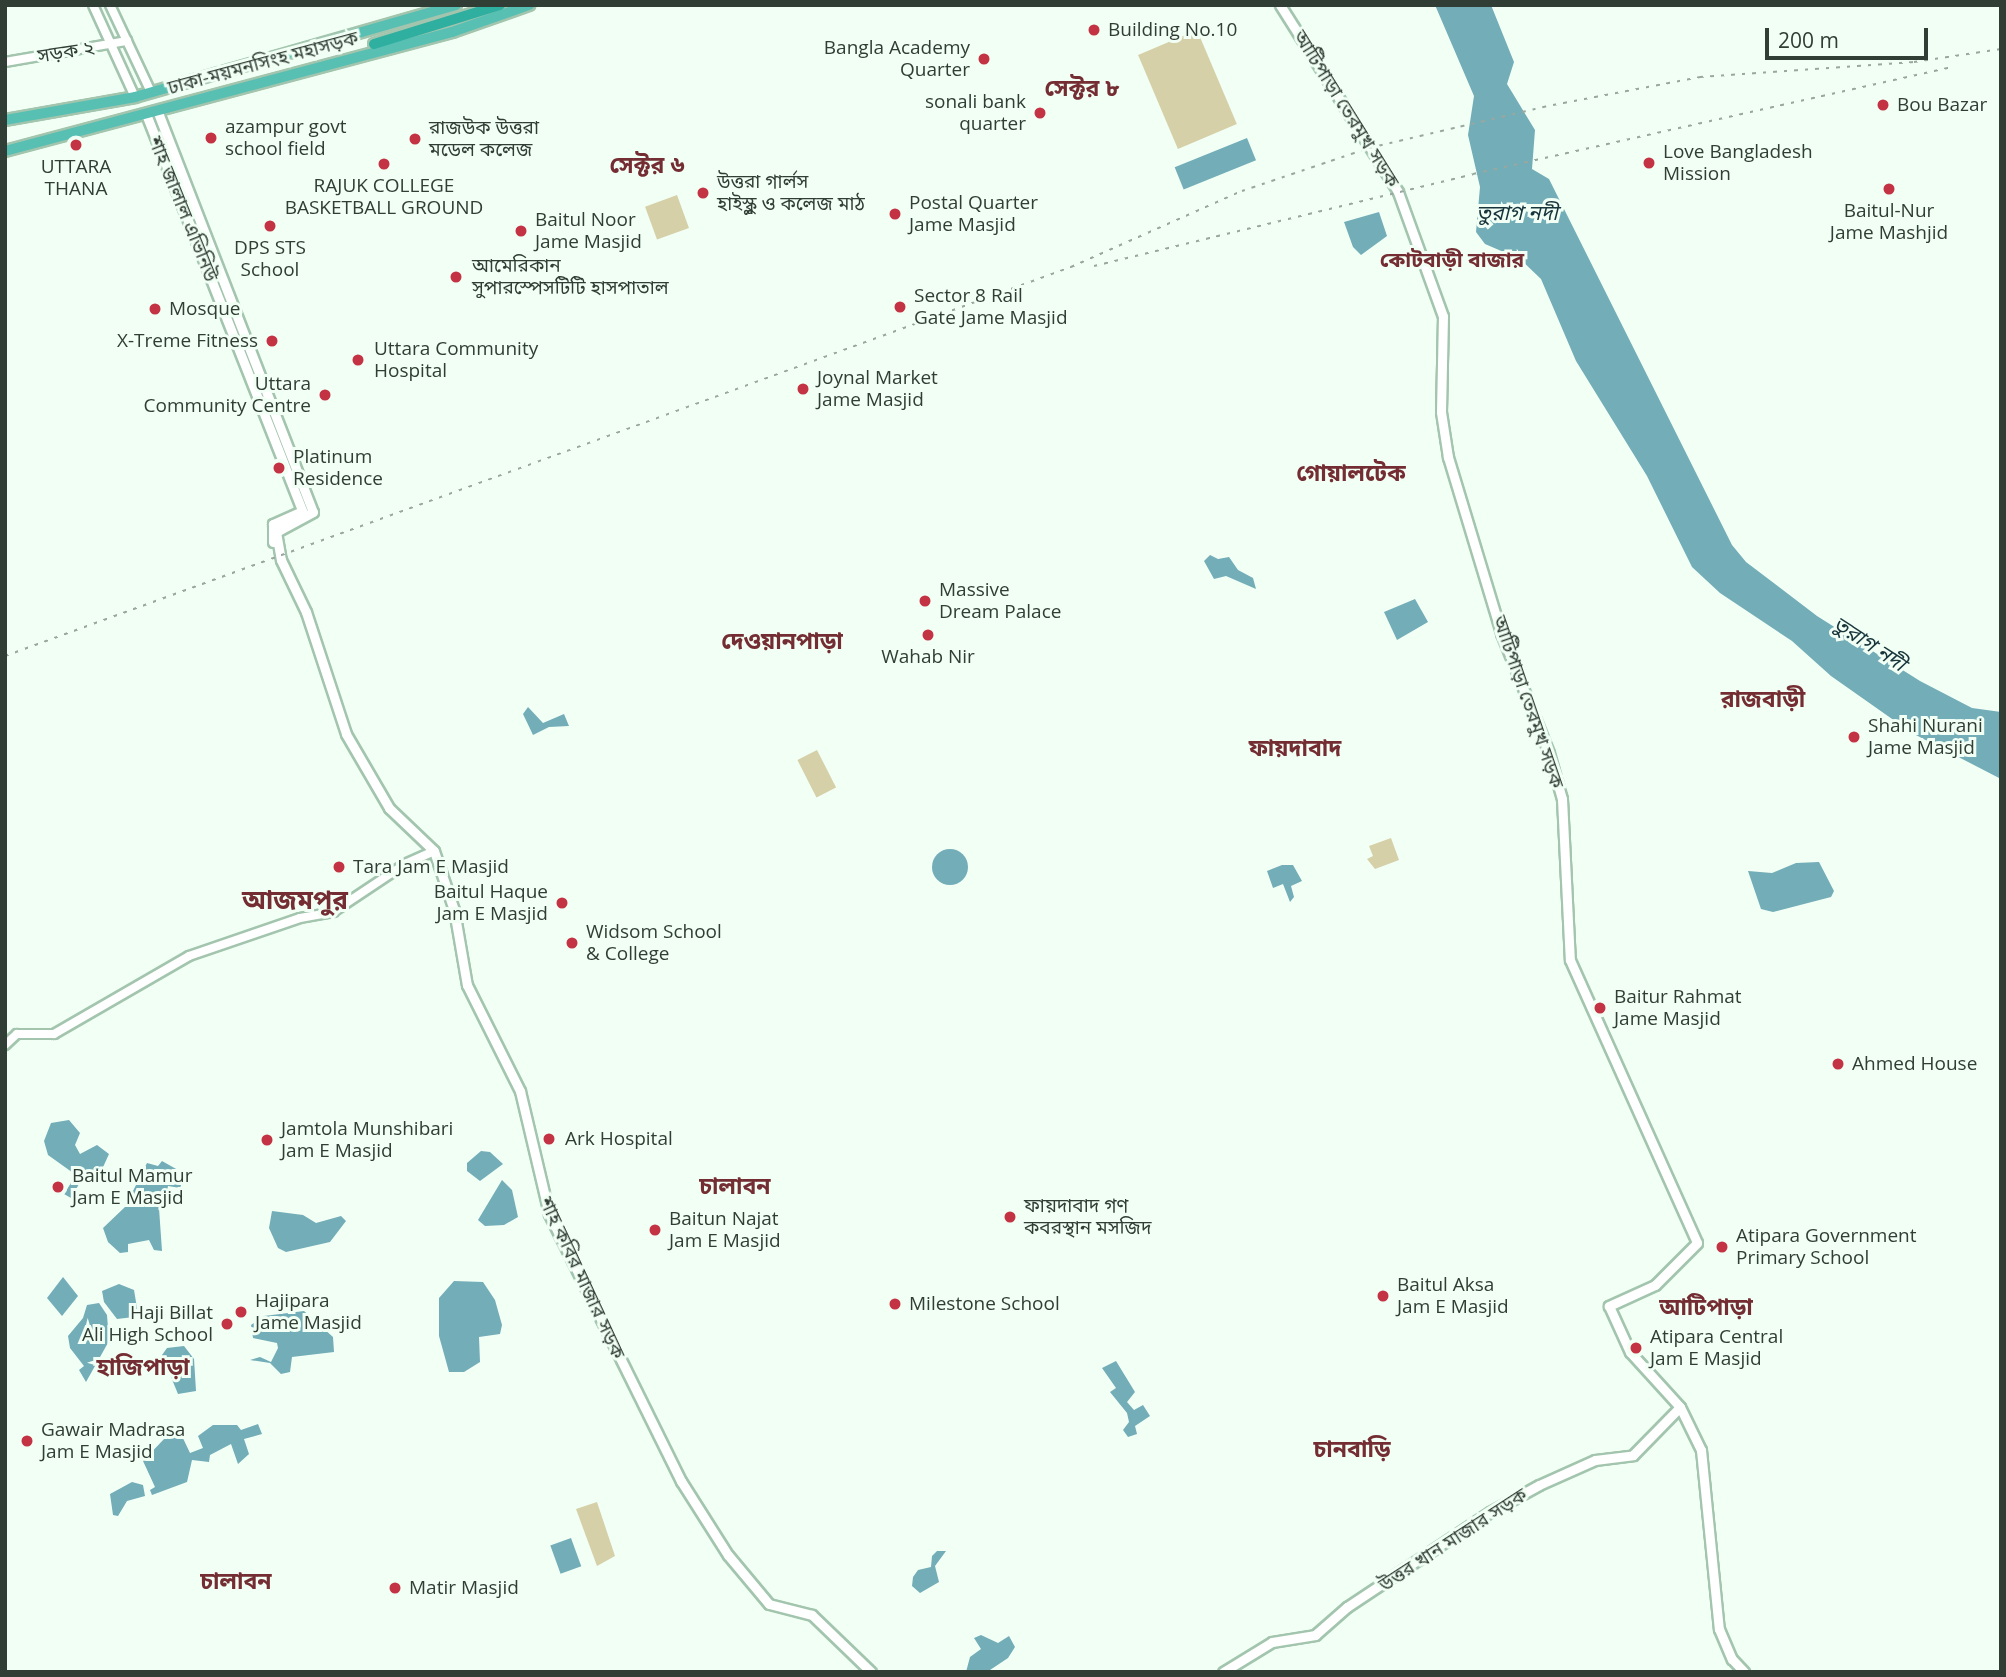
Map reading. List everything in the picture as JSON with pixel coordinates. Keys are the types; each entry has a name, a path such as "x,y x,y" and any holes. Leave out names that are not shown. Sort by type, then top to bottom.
{"highway":[{"name":"ঢাকা-ময়মনসিংহ মহাসড়ক","path":"5,121 135,97 456,5"},
{"path":"373,48 499,5"},
{"name":"ঢাকা-ময়মনসিংহ মহাসড়ক","path":"5,151 373,48 452,32 529,5"}],"main road":[{"name":"আটিপাড়া তেরমুখ সড়ক","path":"1280,5 1398,192 1443,316 1441,412 1448,457 1501,634 1549,753 1562,799 1570,960 1697,1243 1655,1285 1609,1306 1630,1352 1680,1407 1705,1466 1706,1532 1719,1629 1732,1659 1744,1672"},
{"name":"শাহ জালাল এভিনিউ","path":"151,112 313,512 276,532 281,557"},
{"name":"শাহ কবির মাজার সড়ক","path":"281,557 306,612 346,734 389,808 434,851 454,910 467,985 526,1108 549,1214 681,1481 750,1586 769,1604 812,1615 870,1672"},
{"name":"উত্তর খান মাজার সড়ক","path":"1223,1672 1272,1642 1315,1635 1347,1607 1490,1512 1539,1485 1595,1460 1633,1455 1680,1407"}],"street":[{"path":"93,5 135,97"},
{"path":"110,5 151,92"},
{"name":"সড়ক ২","path":"5,62 127,41"},
{"path":"5,1045 17,1034 54,1034 189,956 300,918 333,912 405,864 434,851"}],"shaded area":[{"path":"1197,30 1237,124 1178,149 1138,55"},
{"path":"677,195 689,228 657,240 645,207"},
{"path":"817,750 836,787 816,797 797,760"},
{"path":"1391,838 1399,860 1375,869 1367,859 1373,856 1369,846"},
{"path":"597,1502 615,1556 597,1566 576,1509"}],"water":[{"name":"তুরাগ নদী","path":"1435,5 1491,5 1514,62 1507,84 1535,130 1532,169 1549,179 1732,545 1746,562 1817,616 1920,681 1972,708 2001,712 2001,779 1912,733 1831,676 1792,641 1720,593 1692,567 1647,476 1576,361 1541,279 1520,259 1485,244 1476,232 1480,187 1468,135 1474,96"},
{"path":"1247,138 1256,160 1184,189 1175,167"},
{"path":"1379,212 1387,236 1361,255 1353,247 1344,222"},
{"path":"1210,555 1218,559 1229,557 1238,570 1253,578 1256,589 1226,576 1214,579 1204,561"},
{"path":"1415,599 1428,622 1397,640 1384,612"},
{"path":"528,707 543,723 564,714 569,726 549,727 533,735 523,714"},
{"path":"950,849 962,855 968,867 962,879 950,885 938,879 932,867 938,855"},
{"path":"1819,862 1834,891 1831,897 1773,912 1761,909 1748,871 1772,873 1796,863"},
{"path":"1282,865 1293,865 1302,881 1291,886 1294,897 1290,902 1283,884 1273,888 1267,871"},
{"path":"69,1120 80,1133 75,1145 80,1154 97,1145 109,1154 99,1176 87,1170 71,1198 64,1194 76,1175 48,1155 44,1141 51,1123"},
{"path":"481,1151 490,1152 503,1164 480,1181 467,1171 467,1163"},
{"path":"162,1161 185,1174 180,1188 168,1186 164,1207 159,1208 162,1251 154,1250 149,1240 128,1244 128,1252 120,1253 108,1242 103,1228 125,1207 147,1163 158,1166"},
{"path":"502,1180 512,1190 518,1217 504,1225 485,1226 478,1220"},
{"path":"272,1211 303,1215 316,1223 341,1216 346,1221 330,1242 286,1252 278,1248 269,1228"},
{"path":"63,1277 78,1296 62,1316 47,1298"},
{"path":"454,1281 483,1282 495,1300 502,1325 500,1334 479,1337 480,1362 464,1372 449,1372 439,1336 439,1298"},
{"path":"119,1284 134,1290 138,1314 134,1317 117,1319 104,1302 102,1291"},
{"path":"99,1303 107,1315 109,1341 86,1382 79,1370 84,1366 70,1348 68,1336 83,1318 87,1305"},
{"path":"304,1311 333,1337 334,1352 292,1357 290,1372 281,1374 270,1363 250,1360 260,1357 271,1362 278,1348 277,1343 253,1338 251,1325 264,1316"},
{"path":"184,1346 194,1359 196,1391 178,1394 162,1355 167,1348"},
{"path":"1116,1361 1135,1392 1127,1402 1134,1410 1143,1405 1150,1416 1135,1426 1137,1434 1128,1437 1123,1430 1129,1422 1127,1413 1110,1392 1116,1388 1102,1368"},
{"path":"258,1424 262,1434 244,1439 249,1454 238,1464 231,1444 210,1455 209,1462 192,1460 187,1482 152,1495 150,1490 155,1487 143,1461 165,1438 181,1434 190,1453 203,1448 198,1436 213,1425 237,1425 241,1430"},
{"path":"132,1482 143,1485 145,1496 127,1501 118,1516 113,1515 110,1494"},
{"path":"571,1538 581,1566 561,1574 550,1546"},
{"path":"937,1551 946,1551 935,1566 939,1582 920,1593 912,1586 913,1577 918,1570 931,1567 932,1556"},
{"path":"981,1635 998,1643 1009,1636 1015,1647 1008,1658 987,1672 966,1672 970,1657 981,1649 974,1638"}],"railway":[{"path":"5,656 1071,267 1242,191 1369,148 1553,105 1700,77 1914,62 2001,49"},
{"path":"1094,266 1473,174 1953,67"}],"place":[{"name":"Building No.10","path":"1094,30"},
{"name":"Bangla Academy Quarter","path":"984,59"},
{"name":"Bou Bazar","path":"1883,105"},
{"name":"sonali bank quarter","path":"1040,113"},
{"name":"azampur govt school field","path":"211,138"},
{"name":"রাজউক উত্তরা মডেল কলেজ","path":"415,139"},
{"name":"UTTARA THANA","path":"76,145"},
{"name":"Love Bangladesh Mission","path":"1649,163"},
{"name":"RAJUK COLLEGE BASKETBALL GROUND","path":"384,164"},
{"name":"Baitul-Nur Jame Mashjid","path":"1889,189"},
{"name":"উত্তরা গার্লস হাইস্কুল ও কলেজ মাঠ","path":"703,193"},
{"name":"Postal Quarter Jame Masjid","path":"895,214"},
{"name":"DPS STS School","path":"270,226"},
{"name":"Baitul Noor Jame Masjid","path":"521,231"},
{"name":"আমেরিকান সুপারস্পেসটিটি হাসপাতাল","path":"456,277"},
{"name":"Sector 8 Rail Gate Jame Masjid","path":"900,307"},
{"name":"Mosque","path":"155,309"},
{"name":"X-Treme Fitness","path":"272,341"},
{"name":"Uttara Community Hospital","path":"358,360"},
{"name":"Joynal Market Jame Masjid","path":"803,389"},
{"name":"Uttara Community Centre","path":"325,395"},
{"name":"Platinum Residence","path":"279,468"},
{"name":"Massive Dream Palace","path":"925,601"},
{"name":"Wahab Nir","path":"928,635"},
{"name":"Shahi Nurani Jame Masjid","path":"1854,737"},
{"name":"Tara Jam E Masjid","path":"339,867"},
{"name":"Baitul Haque Jam E Masjid","path":"562,903"},
{"name":"Widsom School & College","path":"572,943"},
{"name":"Baitur Rahmat Jame Masjid","path":"1600,1008"},
{"name":"Ahmed House","path":"1838,1064"},
{"name":"Ark Hospital","path":"549,1139"},
{"name":"Jamtola Munshibari Jam E Masjid","path":"267,1140"},
{"name":"Baitul Mamur Jam E Masjid","path":"58,1187"},
{"name":"ফায়দাবাদ গণ কবরস্থান মসজিদ","path":"1010,1217"},
{"name":"Baitun Najat Jam E Masjid","path":"655,1230"},
{"name":"Atipara Government Primary School","path":"1722,1247"},
{"name":"Baitul Aksa Jam E Masjid","path":"1383,1296"},
{"name":"Milestone School","path":"895,1304"},
{"name":"Hajipara Jame Masjid","path":"241,1312"},
{"name":"Haji Billat Ali High School","path":"227,1324"},
{"name":"Atipara Central Jam E Masjid","path":"1636,1348"},
{"name":"Gawair Madrasa Jam E Masjid","path":"27,1441"},
{"name":"Matir Masjid","path":"395,1588"}],"district":[{"name":"সেক্টর ৮","path":"1082,87"},
{"name":"সেক্টর ৬","path":"647,164"},
{"name":"কোটবাড়ী বাজার","path":"1452,259"},
{"name":"গোয়ালটেক","path":"1351,472"},
{"name":"দেওয়ানপাড়া","path":"782,640"},
{"name":"রাজবাড়ী","path":"1763,698"},
{"name":"ফায়দাবাদ","path":"1295,747"},
{"name":"আজমপুর","path":"295,900"},
{"name":"চালাবন","path":"735,1185"},
{"name":"আটিপাড়া","path":"1706,1306"},
{"name":"হাজিপাড়া","path":"143,1366"},
{"name":"চানবাড়ি","path":"1352,1448"},
{"name":"চালাবন","path":"236,1580"}]}
